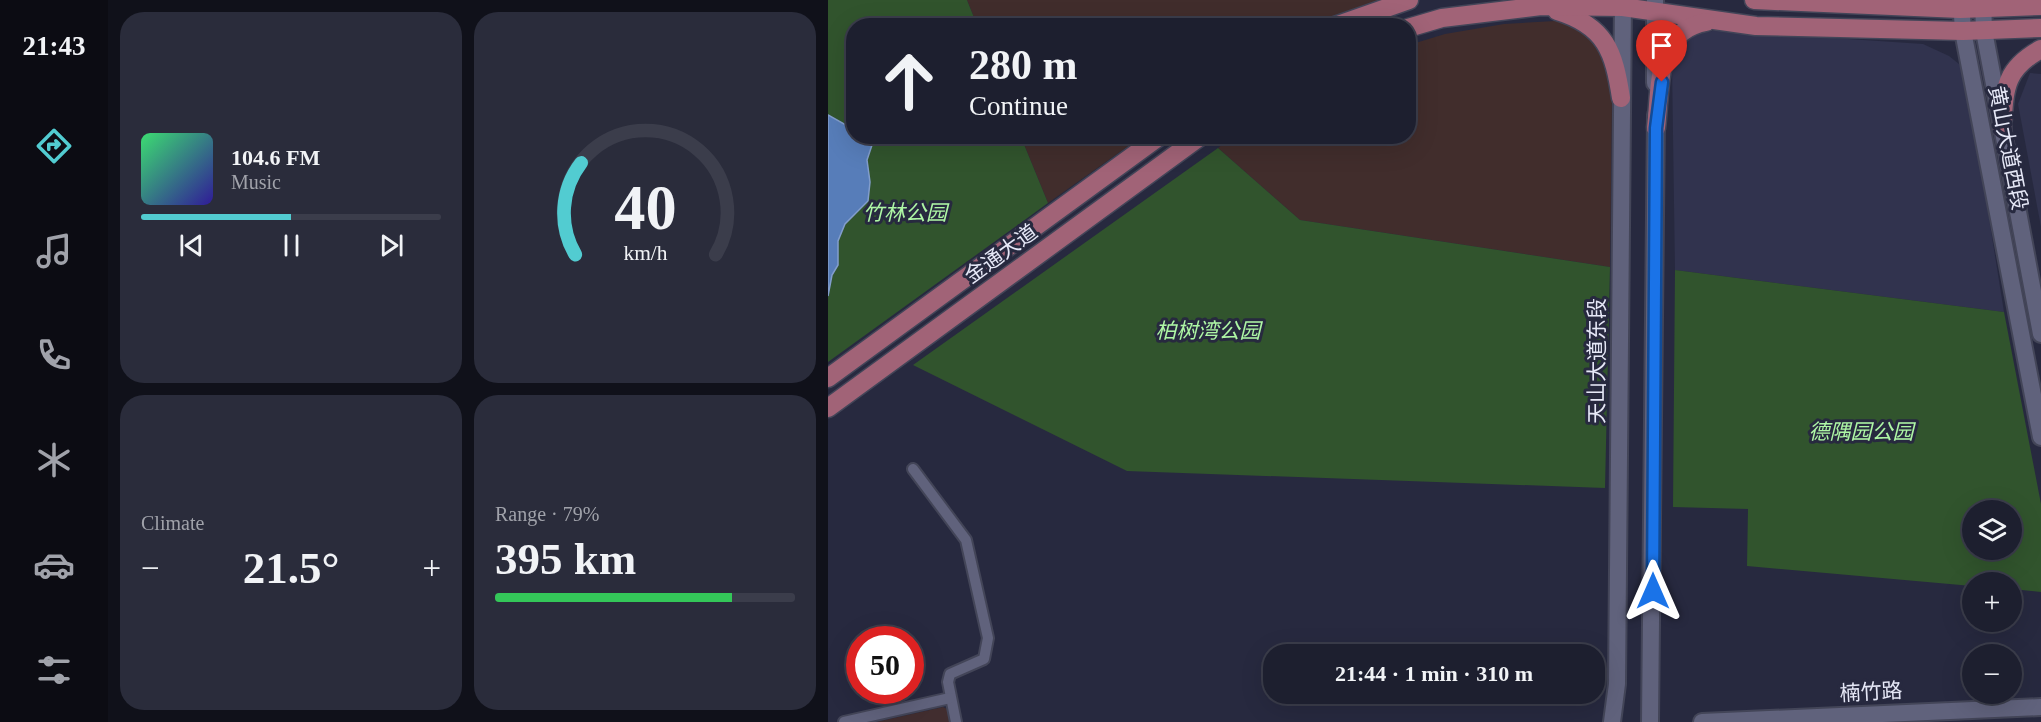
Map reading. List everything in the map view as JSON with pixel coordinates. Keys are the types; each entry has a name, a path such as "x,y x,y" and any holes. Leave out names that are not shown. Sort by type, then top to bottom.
{"main road":[{"path":"1358,18 1409,0"},
{"path":"1754,0 2041,6"},
{"path":"1416,26 1442,18 1541,6 1623,4 1655,6 1716,20 1756,26 1963,31 2041,28"},
{"name":"天山大道东段","path":"1612,722 1617,684 1623,4"},
{"name":"黄山大道西段","path":"1961,4 1963,31 2041,437"},
{"name":"黄山大道西段","path":"1983,4 1984,31 2041,334"},
{"path":"1541,6 1582,21 1607,43 1614,57 1621,98"},
{"path":"1650,722 1656,128 1655,6"},
{"path":"1656,128 1669,45 1686,28 1716,20"},
{"path":"2002,129 2005,88 2011,74 2041,49"},
{"name":"金通大道","path":"828,378 1149,144"},
{"name":"金通大道","path":"828,408 1189,144"},
{"name":"楠竹路","path":"1702,722 2041,707"}],"street":[{"path":"913,469 966,540 988,638 984,659 950,674 948,682 950,699 956,722"},
{"path":"844,722 950,699"}],"shaded area":[{"path":"967,0 1384,0 1336,18 974,18"},
{"path":"1555,21 1575,25 1590,33 1606,57 1612,99 1610,267 1300,220 1218,148 1223,144 1416,144 1416,43 1445,34 1504,24"},
{"path":"1717,30 1923,44 1949,56 1959,64 1966,74 2004,312 1675,270 1672,65 1676,53 1693,35"},
{"path":"2030,73 2041,74 2041,227 2018,104"},
{"path":"1024,144 1131,144 1048,203"},
{"path":"943,707 949,710 951,722 876,722"}],"green space":[{"name":"竹林公园","path":"828,0 967,0 974,18 846,18 846,144 1024,144 1048,203 828,362"},
{"name":"柏树湾公园","path":"1218,148 1300,220 1610,267 1605,488 1127,471 913,365"},
{"name":"德隅园公园","path":"1675,270 2004,312 2041,504 2041,592 2022,590 2022,572 1962,572 1962,585 1747,566 1748,509 1673,507"}],"water":[{"path":"828,115 846,125 846,144 872,145 867,160 870,182 868,201 845,224 838,241 838,265 832,275 828,296"}],"route":[{"path":"1653,591 1656,128 1662,82"}]}
